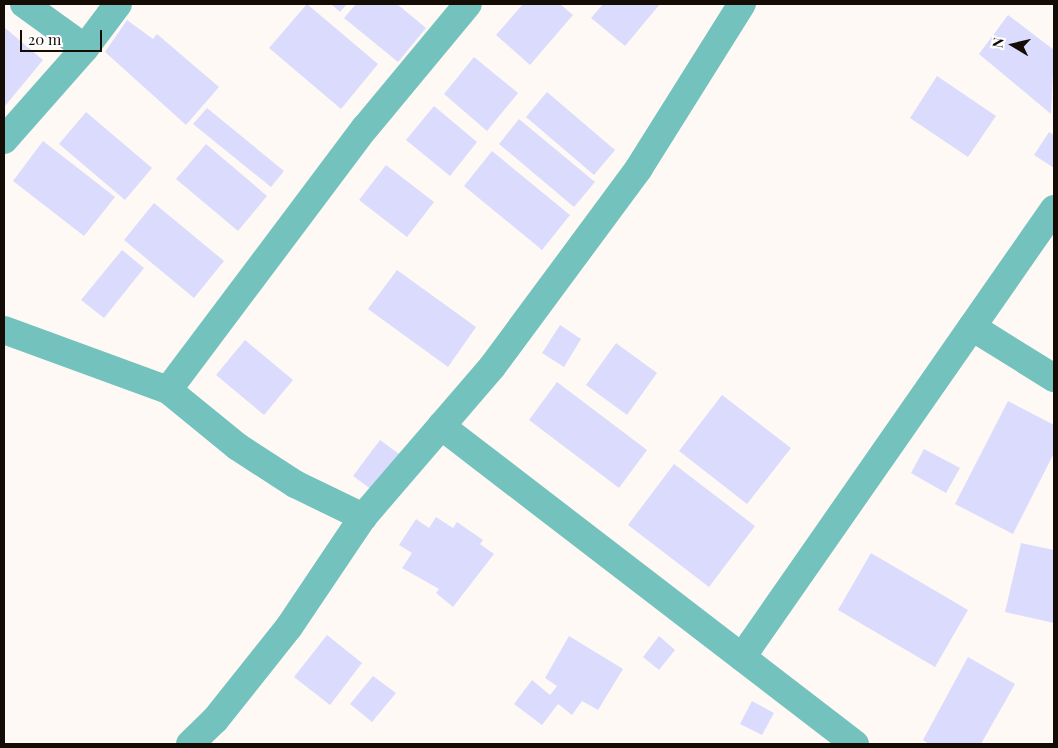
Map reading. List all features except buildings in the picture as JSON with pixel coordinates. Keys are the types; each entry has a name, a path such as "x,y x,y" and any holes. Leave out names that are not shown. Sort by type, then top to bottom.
{"street":[{"path":"24,4 85,48"},
{"path":"4,140 85,48 118,4"},
{"path":"168,390 365,128 468,4"},
{"path":"190,744 215,720 289,627 363,517 492,367 639,168 742,4"},
{"path":"742,657 1054,209"},
{"path":"972,327 1054,378"},
{"path":"4,330 168,390 238,447 295,484 363,517"},
{"path":"441,426 856,744"}]}
